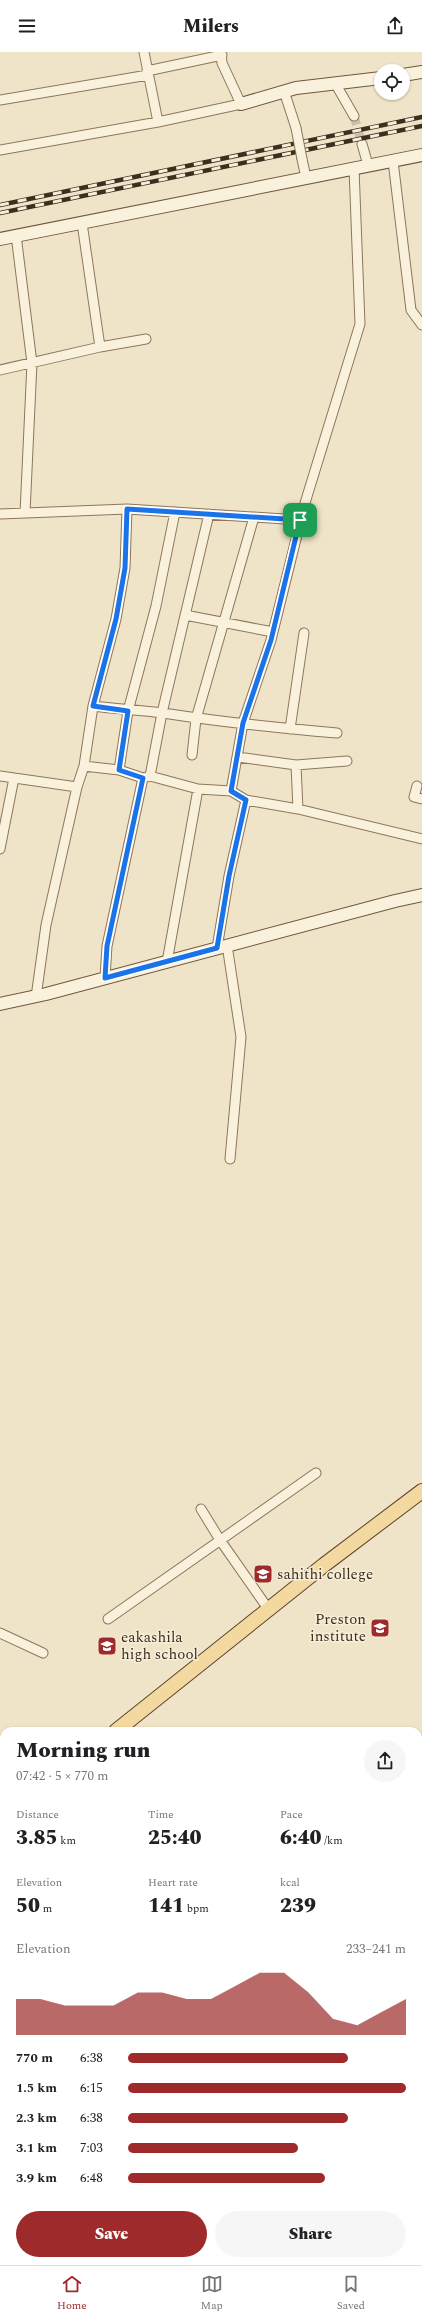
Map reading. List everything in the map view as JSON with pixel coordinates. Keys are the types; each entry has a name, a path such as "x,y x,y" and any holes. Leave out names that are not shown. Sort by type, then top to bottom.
{"main road":[{"path":"121,1727 422,1491"}],"street":[{"path":"144,52 158,122"},
{"path":"148,75 147,71 221,54 222,63 241,104"},
{"path":"410,74 422,72"},
{"path":"0,100 148,75"},
{"path":"0,150 158,122 241,104 296,88 374,79"},
{"path":"335,83 354,116"},
{"path":"284,91 296,128 306,178"},
{"path":"362,144 368,165"},
{"path":"0,239 422,155"},
{"path":"392,161 411,310 422,325"},
{"path":"231,791 243,723 273,632 300,520 360,324 354,168"},
{"path":"82,223 100,347"},
{"path":"16,235 32,363 25,513"},
{"path":"0,370 100,347 146,339"},
{"path":"0,514 127,509 300,520"},
{"path":"36,997 46,925 77,787 84,766 93,706 118,612 125,568 127,509"},
{"path":"119,770 128,711 156,606 175,512"},
{"path":"105,978 107,946 209,514"},
{"path":"192,755 196,719 254,517"},
{"path":"185,615 273,632"},
{"path":"290,729 304,633"},
{"path":"93,706 128,711 162,713 196,719 243,723 274,728 337,733"},
{"path":"238,757 296,765 348,761"},
{"path":"296,765 298,809"},
{"path":"84,766 119,770 198,789 231,791 246,800 298,809 422,839"},
{"path":"0,776 77,787"},
{"path":"0,849 14,778"},
{"path":"417,786 414,796 422,799"},
{"path":"166,962 198,789"},
{"path":"230,1159 241,1037 222,946 229,876 246,800"},
{"path":"0,1004 36,997 222,946 422,896"},
{"path":"108,1619 316,1473"},
{"path":"201,1509 220,1540 269,1610"},
{"path":"0,1633 43,1652"}],"tunnel":[{"path":"354,116 362,144"}],"railway":[{"path":"0,205 422,117"},
{"path":"0,213 422,126"}],"place":[{"name":"sahithi college","path":"263,1574"},
{"name":"Preston institute","path":"380,1628"},
{"name":"eakashila high school","path":"107,1646"}],"route":[{"path":"127,509 300,520 271,640 243,723 231,791 246,800 229,876 217,948 105,978 107,946 143,778 119,770 128,711 93,706 116,619 125,568 127,509"}]}
